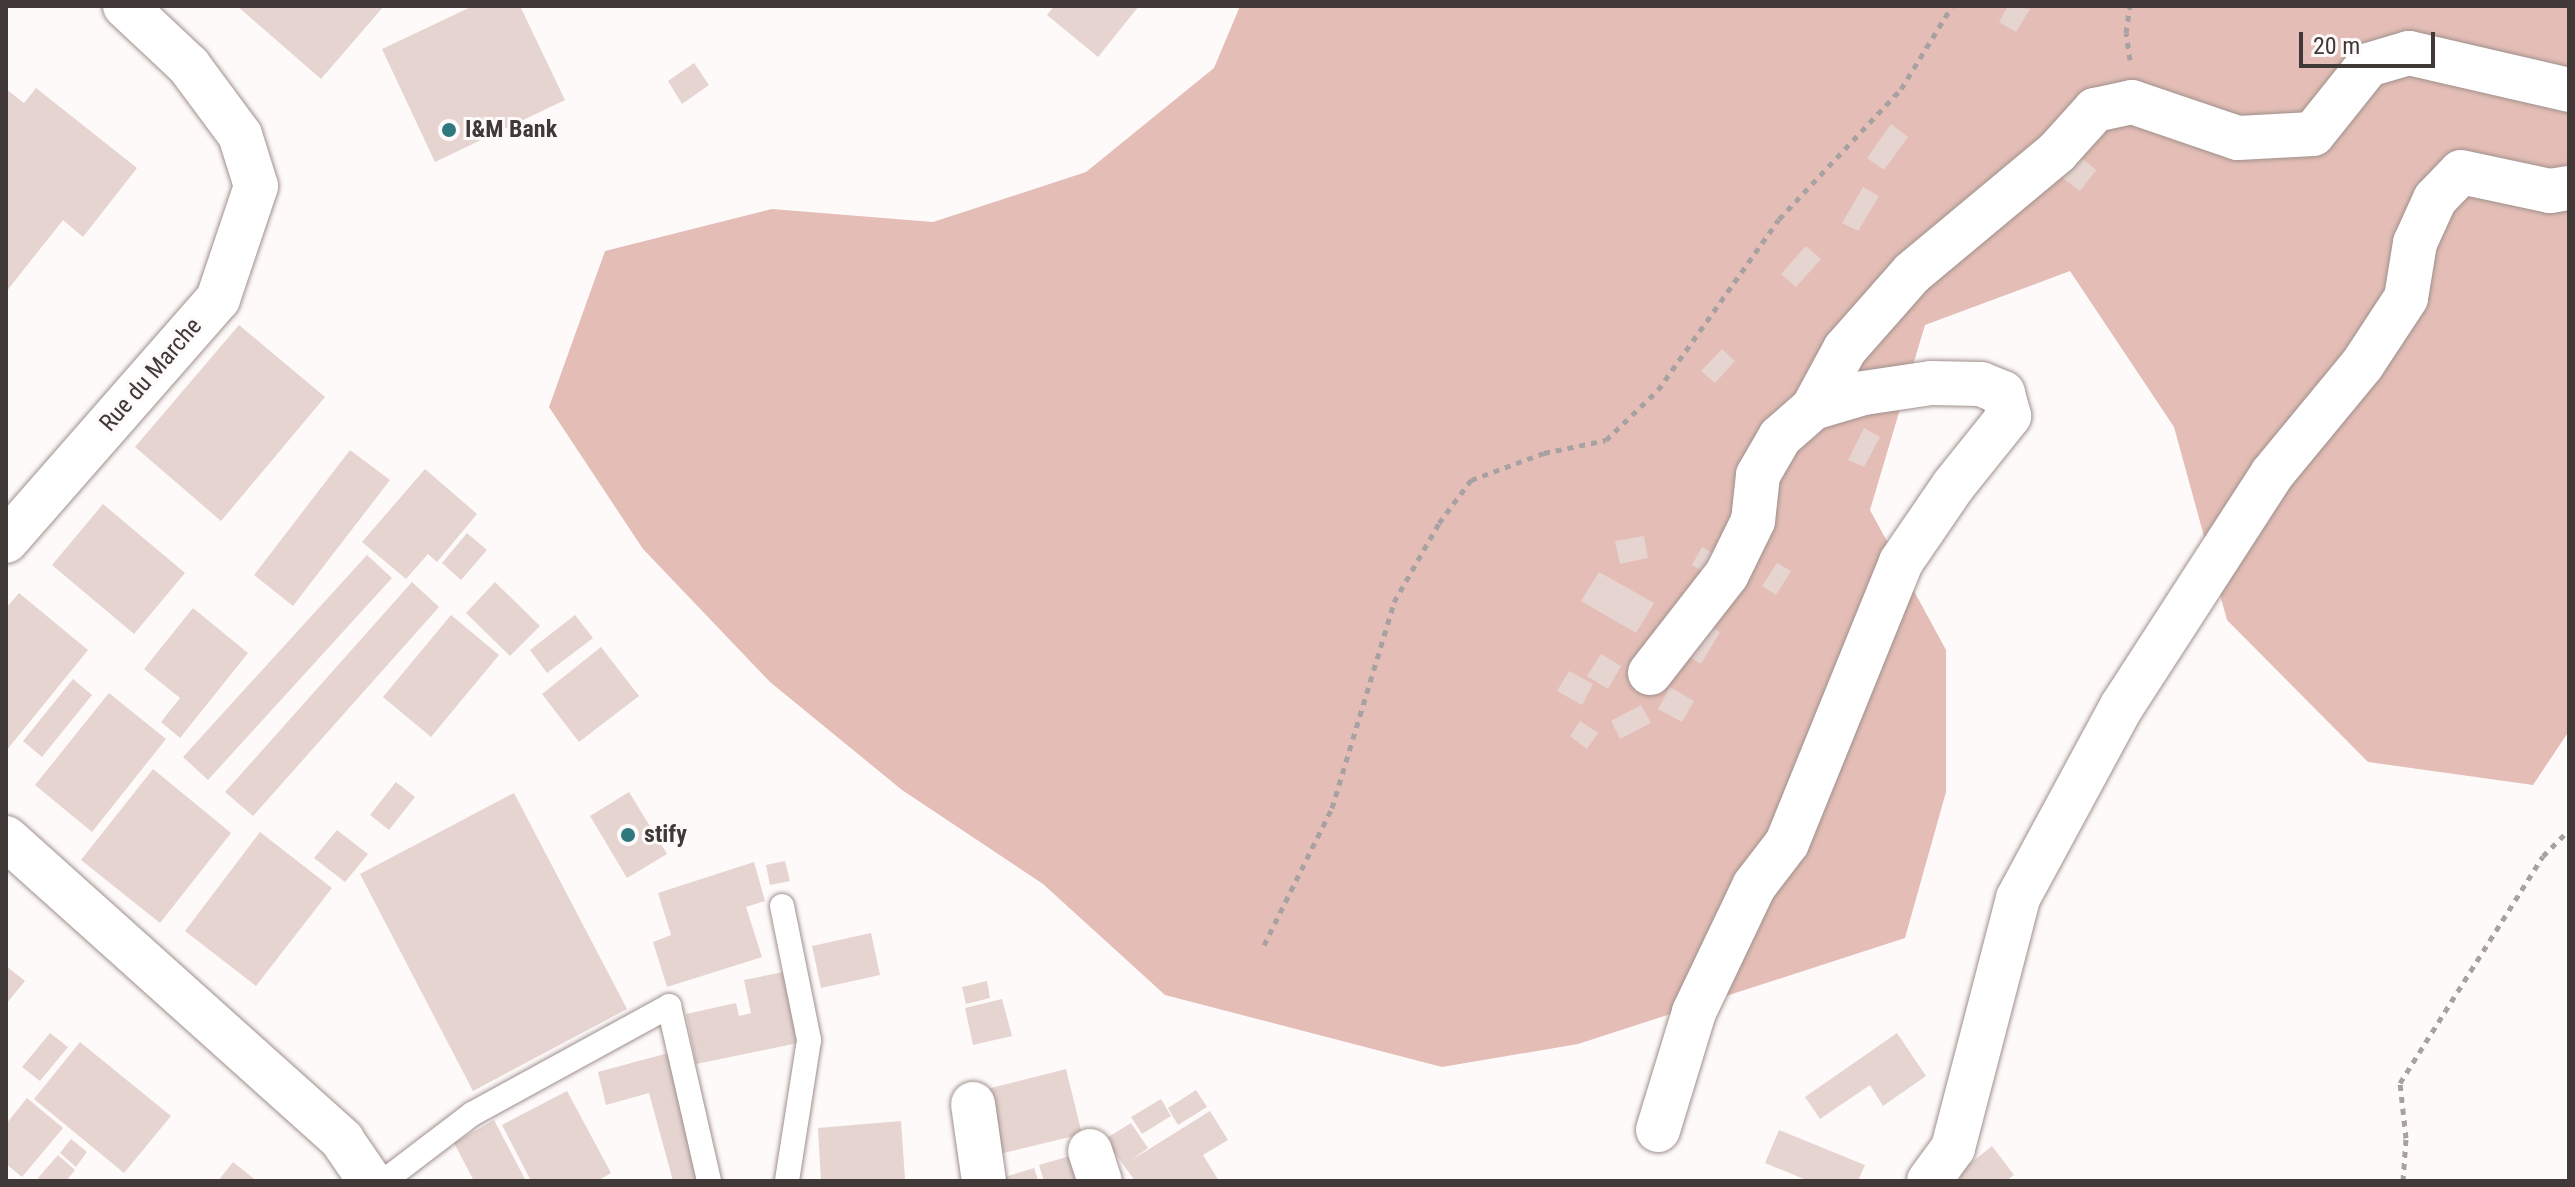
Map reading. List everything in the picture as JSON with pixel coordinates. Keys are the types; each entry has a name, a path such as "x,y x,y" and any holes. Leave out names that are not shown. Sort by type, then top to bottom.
{"street":[{"name":"Rue du Marche","path":"6,541 218,299 256,186 240,135 189,66 125,6"},
{"path":"1650,673 1727,574 1753,521 1758,475 1780,437 1813,408 1845,349 1912,273 2057,152 2095,110 2132,102 2238,138 2313,134 2368,65 2409,53 2569,90"},
{"path":"1929,1181 1953,1148 2018,898 2122,706 2272,474 2362,365 2406,298 2415,243 2435,199 2461,172 2550,191 2569,188"},
{"path":"1658,1130 1694,1012 1754,886 1787,843 1901,562 1953,486 2009,416 2003,393 1981,384 1877,391 1813,408"},
{"path":"6,838 342,1140 370,1181"},
{"path":"973,1104 984,1181"}],"lane":[{"path":"782,906 809,1040 787,1181"},
{"path":"384,1181 472,1114 669,1006 709,1181"}],"path":[{"path":"1264,945 1332,808 1394,602 1439,523 1471,480 1544,453 1606,440 1658,390 1779,219 1901,89 1952,6"},
{"path":"2403,1181 2406,1138 2400,1083 2543,856 2569,830"}],"shaded area":[{"path":"1240,6 2569,6 2569,731 2533,785 2368,762 2227,620 2174,427 2070,271 1925,325 1870,510 1946,650 1946,792 1905,938 1578,1044 1442,1067 1165,995 1043,884 902,790 770,682 643,549 549,407 605,251 772,209 933,222 1086,172 1214,68"}],"building":[{"path":"237,6 384,6 321,79"},
{"path":"473,6 520,6 565,100 435,162 382,49"},
{"path":"1054,6 1139,6 1098,57 1047,15"},
{"path":"2008,6 2030,9 2016,32 1999,22"},
{"path":"694,63 709,85 682,104 668,81"},
{"path":"36,88 137,168 83,237 63,220 6,292 6,89 24,103"},
{"path":"1891,124 1908,137 1884,170 1867,158"},
{"path":"2074,152 2096,170 2080,191 2057,174"},
{"path":"1863,187 1879,196 1858,231 1842,223"},
{"path":"1806,246 1821,259 1796,287 1781,274"},
{"path":"239,325 325,397 221,521 135,447"},
{"path":"1722,349 1735,361 1715,383 1701,371"},
{"path":"1864,428 1880,437 1864,467 1848,460"},
{"path":"350,450 390,480 293,606 254,575"},
{"path":"425,469 477,514 437,562 428,554 406,579 362,542"},
{"path":"103,504 185,573 134,634 52,565"},
{"path":"467,533 487,550 461,580 442,563"},
{"path":"1644,536 1648,558 1620,564 1615,541"},
{"path":"1702,547 1720,557 1710,575 1692,565"},
{"path":"367,555 392,578 208,780 183,757"},
{"path":"1777,563 1791,571 1776,595 1762,586"},
{"path":"1599,572 1654,603 1636,633 1581,601"},
{"path":"412,582 439,607 253,816 225,792"},
{"path":"495,582 540,626 510,656 466,613"},
{"path":"19,593 88,650 6,751 6,608"},
{"path":"193,608 248,653 180,738 161,722 180,698 144,669"},
{"path":"451,615 499,655 431,737 383,697"},
{"path":"575,615 593,638 547,673 530,650"},
{"path":"1702,621 1720,632 1701,664 1683,653"},
{"path":"601,647 639,696 579,742 542,694"},
{"path":"1601,654 1621,666 1608,689 1587,676"},
{"path":"1569,671 1593,684 1582,705 1557,691"},
{"path":"73,679 92,695 42,757 23,741"},
{"path":"1670,687 1694,701 1682,722 1658,709"},
{"path":"109,693 166,739 92,832 35,785"},
{"path":"1641,705 1651,723 1620,739 1611,721"},
{"path":"1580,721 1598,733 1587,749 1570,736"},
{"path":"153,769 231,833 160,923 81,860"},
{"path":"396,782 415,797 389,830 370,815"},
{"name":"stify","path":"629,792 667,854 627,878 590,816"},
{"path":"514,793 627,1009 473,1091 360,874"},
{"path":"337,830 368,854 345,882 314,858"},
{"path":"260,832 332,888 256,986 185,931"},
{"path":"785,861 790,881 770,885 766,865"},
{"path":"754,862 765,901 746,907 762,957 667,987 653,942 671,935 658,893"},
{"path":"871,933 880,975 821,988 812,946"},
{"path":"6,966 25,981 6,1004"},
{"path":"783,972 798,1043 696,1064 686,1014 736,1003 739,1016 751,1013 744,980"},
{"path":"987,981 990,998 966,1004 962,987"},
{"path":"1002,999 1012,1036 973,1045 965,1008"},
{"path":"50,1033 68,1047 40,1081 22,1067"},
{"path":"1897,1033 1926,1076 1883,1106 1870,1085 1820,1119 1805,1097"},
{"path":"80,1042 171,1116 124,1173 34,1099"},
{"path":"672,1052 707,1181 673,1181 649,1093 606,1105 598,1072"},
{"path":"1066,1069 1082,1134 999,1154 983,1090"},
{"path":"1196,1090 1207,1107 1178,1125 1168,1108"},
{"path":"567,1091 611,1173 597,1181 531,1181 502,1125"},
{"path":"27,1098 63,1128 22,1177 6,1164 6,1124"},
{"path":"1161,1099 1171,1116 1142,1134 1131,1117"},
{"path":"1210,1111 1228,1140 1203,1155 1219,1181 1135,1181 1105,1139 1131,1123 1148,1148 1130,1161"},
{"path":"494,1120 526,1181 474,1181 454,1143"},
{"path":"901,1121 905,1179 821,1181 818,1128"},
{"path":"1779,1130 1865,1165 1858,1181 1809,1181 1765,1163"},
{"path":"71,1139 87,1152 76,1167 60,1153"},
{"path":"1992,1146 2014,1175 2006,1181 1962,1181 1957,1174"},
{"path":"1077,1154 1085,1181 1044,1181 1039,1165"},
{"path":"58,1155 75,1170 66,1181 42,1181 38,1178"},
{"path":"233,1162 257,1181 218,1181"},
{"path":"1034,1168 1038,1180 1006,1181 1005,1177"}],"place":[{"name":"I&M Bank","path":"449,130"},
{"name":"stify","path":"628,835"}]}
